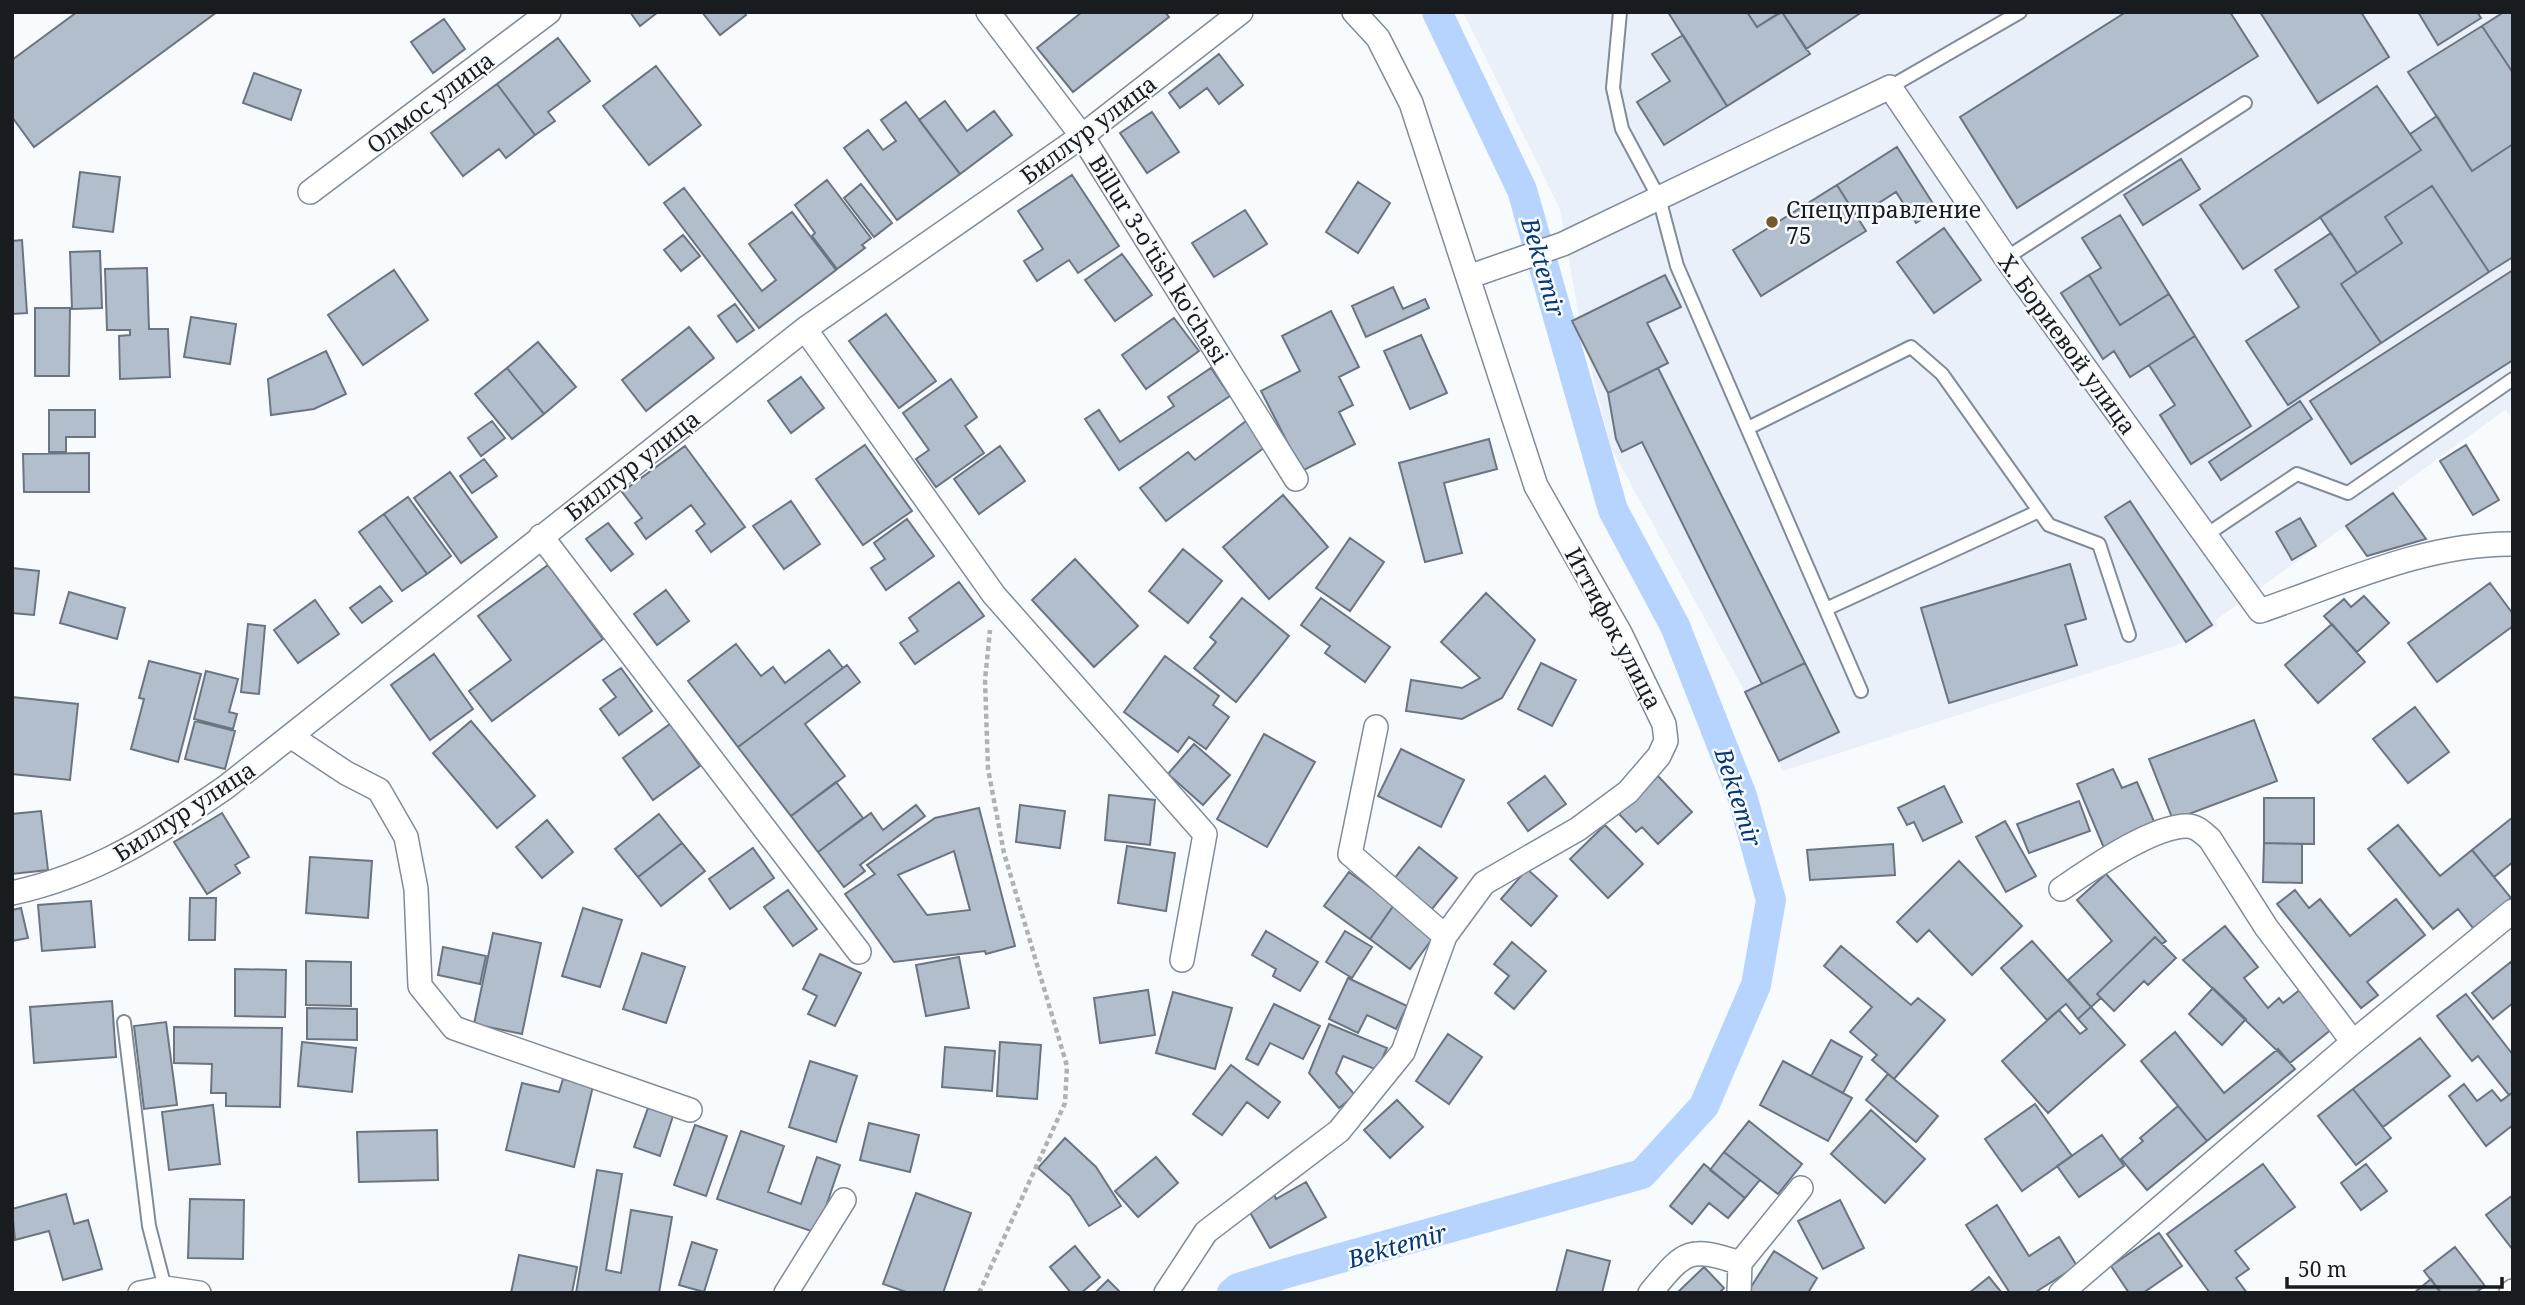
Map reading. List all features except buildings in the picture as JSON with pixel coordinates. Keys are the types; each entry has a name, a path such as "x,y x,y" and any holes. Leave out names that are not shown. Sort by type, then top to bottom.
{"street":[{"name":"Олмос улица","path":"310,192 549,12"},
{"name":"Billur 3-o'tish ko'chasi","path":"988,12 1082,136 1296,479"},
{"name":"Биллур улица","path":"12,893 55,884 124,853 226,787 805,330 1082,136 1241,12"},
{"name":"Иттифок улица","path":"1166,1293 1206,1232 1339,1131 1403,1052 1445,936 1484,883 1578,829 1628,792 1659,756 1666,741 1664,724 1620,633 1536,486 1411,103 1378,38 1354,12"},
{"path":"1468,277 1511,265 1563,244 1890,87"},
{"name":"Х. Бориевой улица","path":"1890,87 2006,258 2260,611 2428,554 2474,544 2513,544"},
{"path":"805,330 994,595 1205,834 1182,960"},
{"path":"541,536 859,952"},
{"path":"1376,727 1350,854 1445,936"},
{"path":"292,737 346,773 379,790 406,837 416,888 420,986 454,1028 690,1110"},
{"path":"2061,888 2123,849 2173,829 2188,826 2199,829 2210,839 2266,927 2353,1042"},
{"path":"2061,1293 2353,1042 2513,911"},
{"path":"1740,1293 1740,1263 1801,1188"},
{"path":"786,1293 844,1200"},
{"path":"1650,1293 1675,1263 1688,1254 1707,1252 1740,1263"},
{"path":"140,1293 165,1288 199,1293"}],"lane":[{"path":"1620,12 1613,88 1622,129 1659,198 1677,266 1861,691"},
{"path":"1890,87 2020,12"},
{"path":"2006,258 2245,103"},
{"path":"1748,428 1911,347 1942,374 2049,525 2099,544 2129,635"},
{"path":"2206,536 2297,474 2348,493 2513,379"},
{"path":"1826,609 2039,511"},
{"path":"124,1022 149,1226 165,1288"}],"path":[{"path":"979,1293 1065,1103 1068,1084 1066,1066 1004,853 988,769 985,680 994,595"}],"shaded area":[{"path":"1463,12 2513,12 2513,414 2511,416 2505,410 2216,620 2217,626 2177,645 1783,771 1745,692 1611,448 1581,328 1560,209"}],"waterway":[{"name":"Bektemir","path":"1232,1293 1238,1288 1287,1273 1642,1174 1704,1106 1756,985 1771,900 1742,796 1675,626 1613,510 1522,190 1437,12"}],"place":[{"name":"Спецуправление 75","path":"1772,222"}]}
